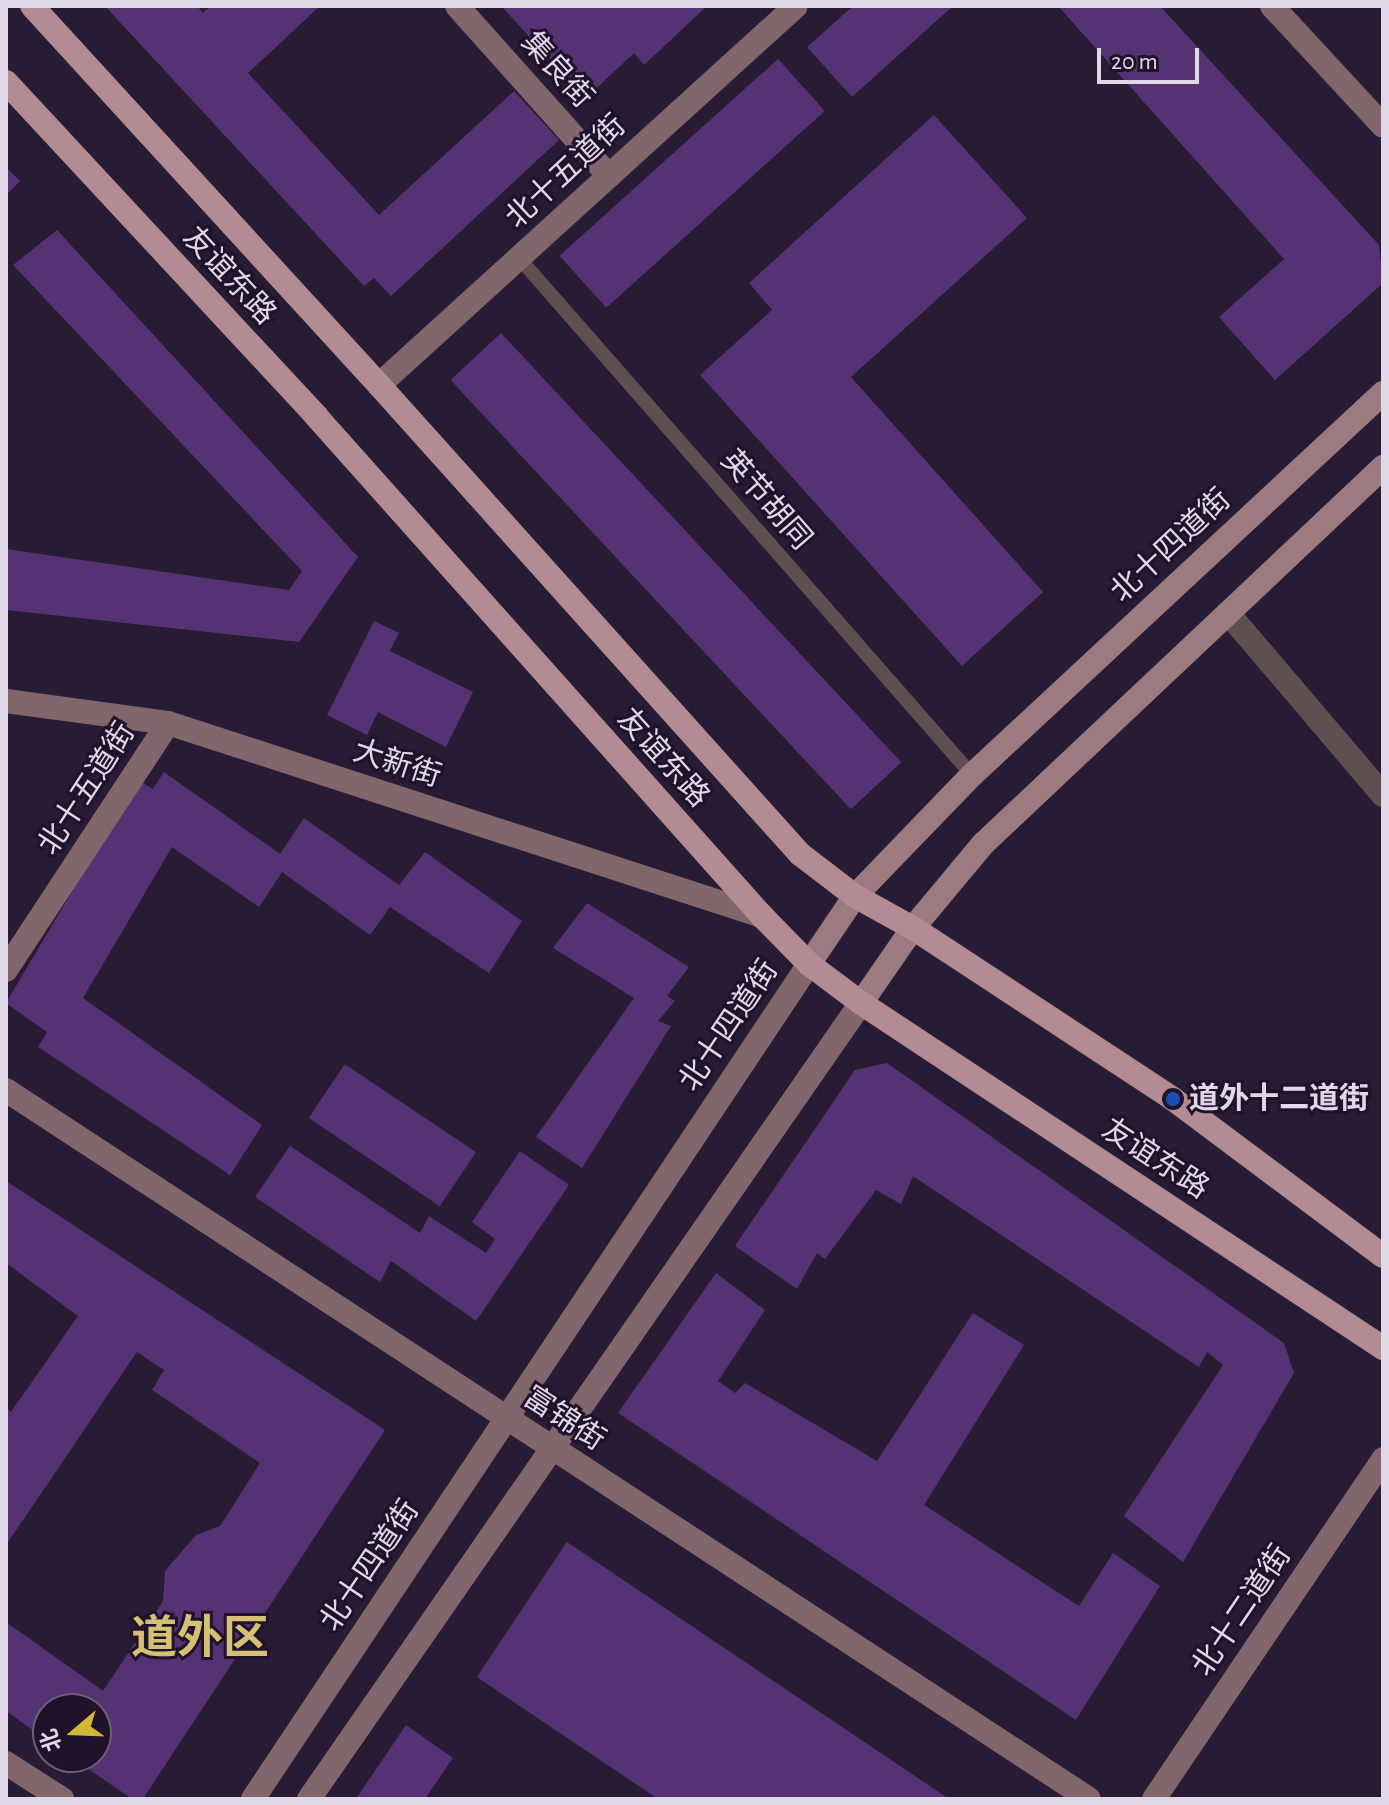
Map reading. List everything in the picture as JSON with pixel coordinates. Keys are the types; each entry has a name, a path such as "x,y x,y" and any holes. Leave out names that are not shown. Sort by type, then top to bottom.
{"highway":[{"name":"友谊东路","path":"32,6 379,385 800,854 855,896 913,928 1173,1099 1383,1256"},
{"name":"友谊东路","path":"6,82 316,416 762,916 809,964 861,1003 1383,1348"}],"main road":[{"name":"北十四道街","path":"809,964 855,896 972,775 1383,393"},
{"path":"861,1003 913,928 983,844 1383,467"}],"street":[{"name":"集良街","path":"457,6 609,176"},
{"name":"北十五道街","path":"379,385 796,6"},
{"path":"1272,6 1383,126"},
{"path":"1228,613 1383,795"},
{"name":"大新街","path":"6,701 168,723 762,916"},
{"name":"北十五道街","path":"6,970 168,723"},
{"name":"北十四道街","path":"253,1799 809,964"},
{"path":"309,1799 861,1003"},
{"name":"富锦街","path":"6,1090 1089,1799"},
{"name":"北十二道街","path":"1154,1799 1383,1459"},
{"path":"6,1763 62,1799"}],"lane":[{"name":"英节胡同","path":"520,259 972,775"}],"building":[{"path":"105,6 197,6 203,13 211,6 320,6 248,73 379,215 514,91 559,140 391,296 374,278 364,286"},
{"path":"501,6 707,6 644,65 634,53 586,98"},
{"path":"853,6 953,6 852,97 807,47"},
{"path":"1058,6 1160,6 1379,245 1383,283 1275,380 1219,317 1284,259"},
{"path":"778,59 825,111 606,308 560,256"},
{"path":"934,115 1027,218 851,377 1043,592 962,666 700,375 772,310 749,283"},
{"path":"6,167 20,181 6,195"},
{"path":"57,230 358,557 299,642 6,610 6,549 289,590 302,571 13,265"},
{"path":"501,333 901,762 851,809 451,380"},
{"path":"374,621 399,633 390,651 473,692 446,747 378,712 367,735 327,715"},
{"path":"164,772 280,854 304,818 399,885 425,852 522,921 489,973 390,907 370,935 282,872 259,907 172,847 83,998 262,1125 230,1175 38,1047 47,1032 6,1003 138,780 153,789"},
{"path":"587,903 689,967 667,996 675,1001 658,1021 671,1026 582,1168 536,1137 634,998 553,948"},
{"path":"887,1063 1284,1343 1294,1373 1183,1562 1124,1516 1223,1365 1207,1352 1199,1367 913,1176 901,1204 876,1190 825,1259 817,1253 797,1289 735,1246 855,1070"},
{"path":"345,1064 476,1152 440,1206 309,1118"},
{"path":"290,1146 420,1233 429,1216 486,1253 495,1239 472,1222 520,1151 569,1185 476,1321 391,1261 380,1282 255,1197"},
{"path":"6,1181 385,1430 143,1799 132,1799 94,1773 112,1773 112,1693 32,1693 32,1730 6,1711 6,1622 103,1691 163,1601 165,1571 196,1535 220,1526 260,1463 152,1390 164,1370 137,1352 6,1545 6,1408 11,1412 78,1316 6,1263"},
{"path":"716,1273 765,1310 718,1381 735,1393 745,1383 877,1461 973,1313 1024,1345 924,1505 1079,1606 1113,1553 1160,1586 1076,1720 618,1413"},
{"path":"567,1542 949,1799 658,1799 477,1677"},
{"path":"406,1725 453,1758 425,1799 356,1799"}],"place":[{"name":"道外十二道街","path":"1173,1099"}],"district":[{"name":"道外区","path":"200,1639"}]}
